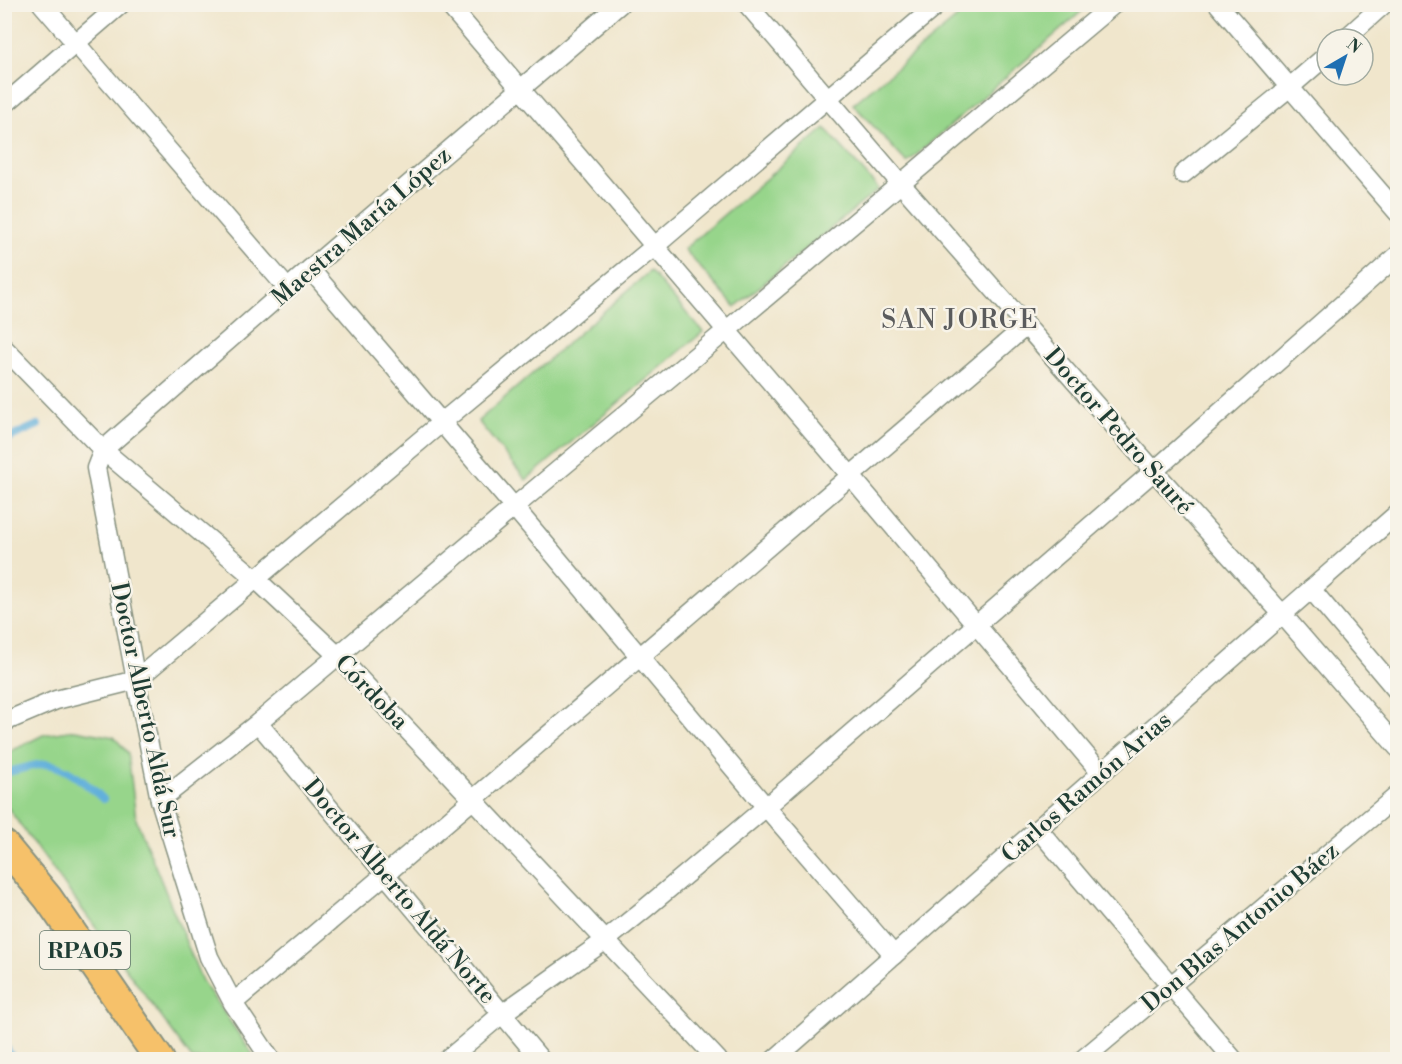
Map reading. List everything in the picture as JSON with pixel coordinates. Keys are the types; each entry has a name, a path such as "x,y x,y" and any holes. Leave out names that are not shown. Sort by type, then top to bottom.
{"main road":[{"name":"RPA05","path":"4,845 48,898 160,1059"}],"street":[{"path":"42,4 288,289"},
{"path":"4,105 121,4"},
{"path":"448,4 1101,773"},
{"name":"Maestra María López","path":"104,450 310,269 620,4"},
{"name":"Doctor Pedro Sauré","path":"747,4 901,184 1398,748"},
{"path":"4,722 56,700 136,680 655,246 938,4"},
{"path":"160,800 258,723 1114,4"},
{"path":"1218,4 1398,213"},
{"path":"1358,27 1384,4"},
{"path":"1183,174 1315,65"},
{"path":"447,1059 504,1013 647,908 977,626 1398,255"},
{"path":"310,269 894,955"},
{"path":"233,1003 474,800 1026,326"},
{"name":"Córdoba","path":"4,348 104,450 257,579 338,656 718,1059"},
{"name":"Doctor Alberto Aldá Sur","path":"104,450 96,468 160,800 210,957 233,1003 271,1059"},
{"name":"Carlos Ramón Arias","path":"774,1059 1398,513"},
{"path":"1311,589 1398,692"},
{"name":"Doctor Alberto Aldá Norte","path":"258,723 541,1059"},
{"name":"Don Blas Antonio Báez","path":"1082,1059 1398,795"},
{"path":"1038,829 1234,1059"}],"green space":[{"path":"973,5 1089,5 907,163 853,104"},
{"path":"825,128 879,189 735,307 684,249"},
{"path":"650,271 703,332 526,480 478,421"},
{"path":"75,730 114,737 128,753 136,819 202,981 256,1059 192,1059 5,804 5,757 11,751 43,735"}],"waterway":[{"path":"4,440 38,425"},
{"path":"4,773 47,764 62,768 77,777 103,799"},
{"path":"4,1044 13,1060"}],"district":[{"name":"SAN JORGE","path":"960,319"}]}
